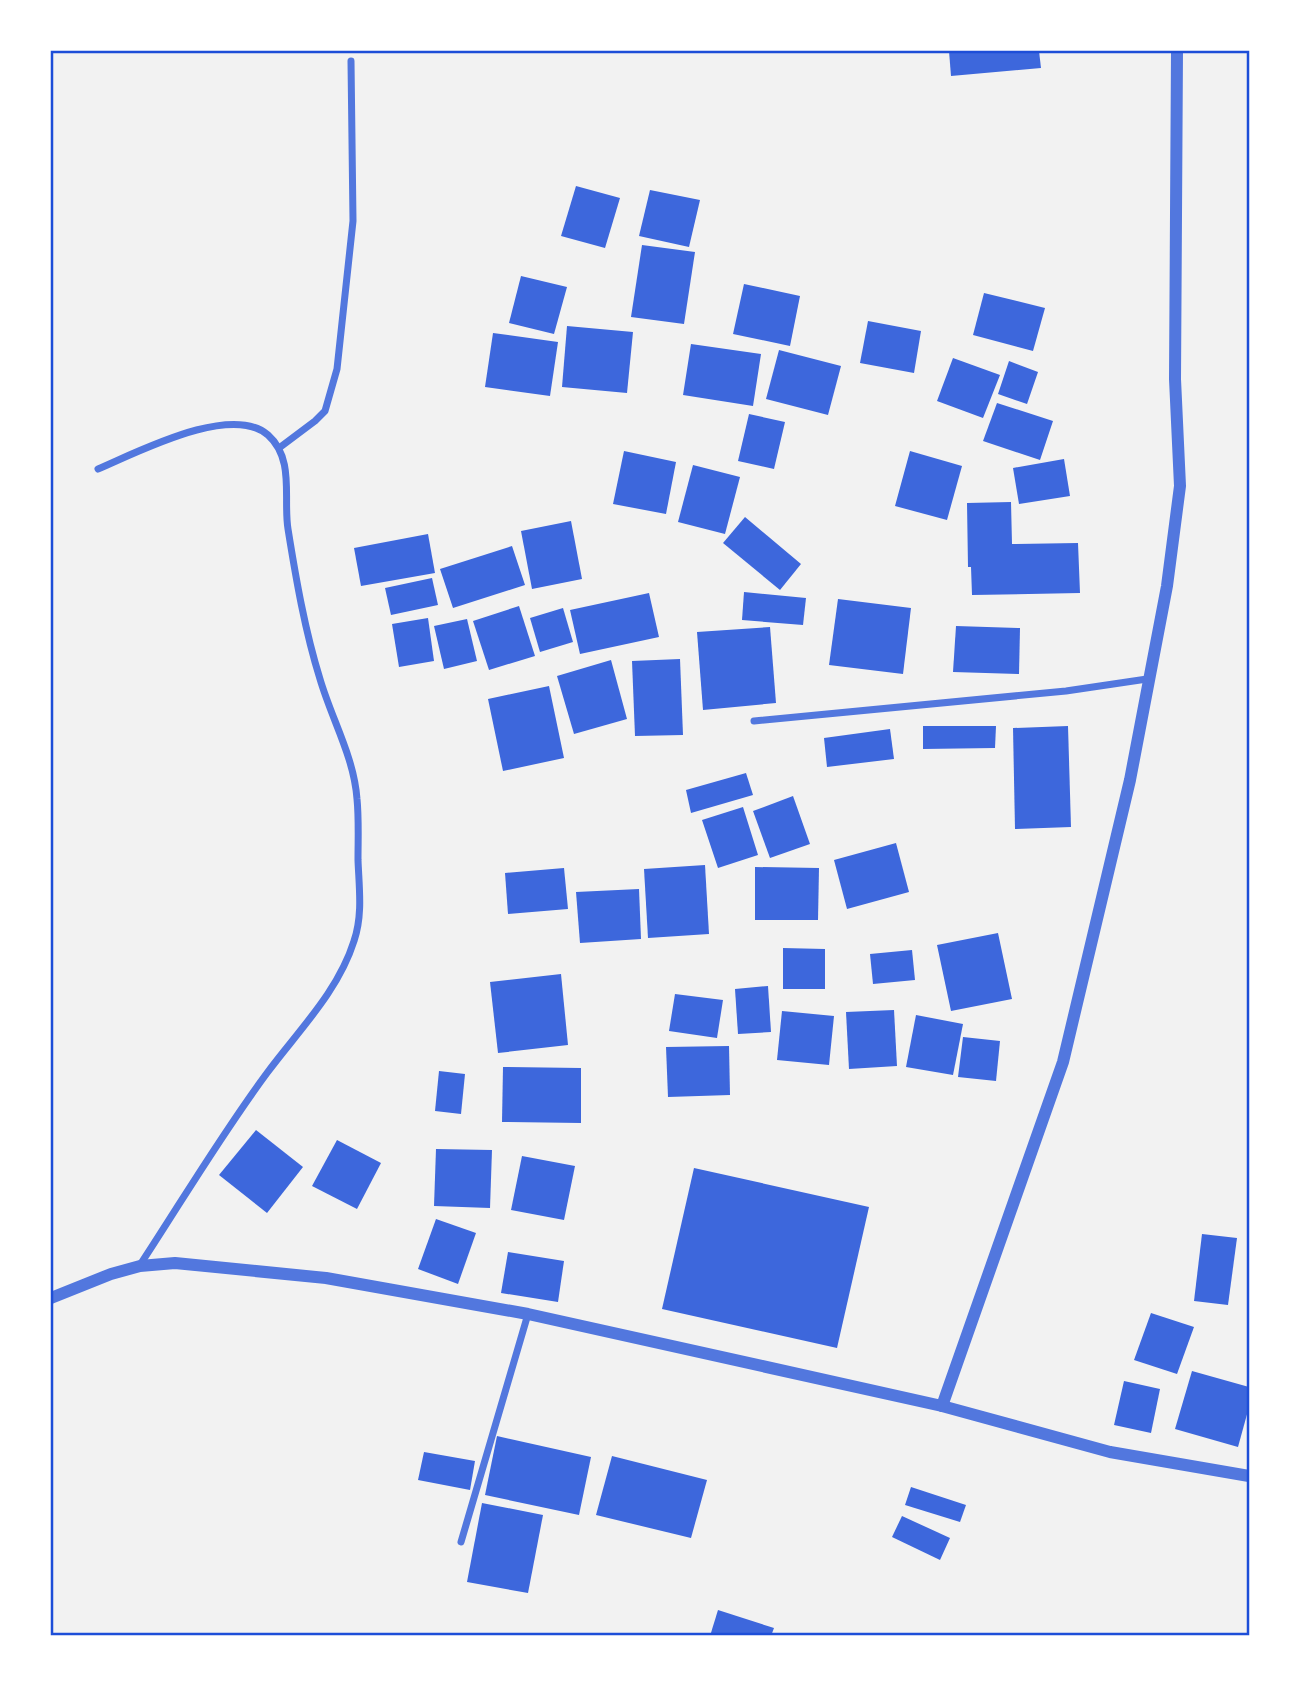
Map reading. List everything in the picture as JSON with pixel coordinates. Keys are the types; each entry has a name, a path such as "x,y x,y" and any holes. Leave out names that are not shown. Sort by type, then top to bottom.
{"street":[{"path":"942,1406 1063,1062 1129,780 1167,586 1180,486 1175,379 1177,51"},
{"path":"279,448 316,421 325,411 337,369 353,221 351,61"},
{"path":"98,468 207,426 234,423 268,435 279,448 284,461 288,527 302,603 320,680 348,754 357,798 361,903 355,939 345,965 313,1016 260,1084 140,1266"},
{"path":"754,721 1066,691 1147,680"},
{"path":"51,1298 111,1274 140,1266 175,1263 326,1278 528,1314 942,1406 1110,1452 1249,1476"},
{"path":"461,1542 528,1314"}],"building":[{"path":"949,51 1039,51 1041,68 951,76"},
{"path":"576,186 620,198 605,248 561,236"},
{"path":"650,190 700,200 689,247 639,236"},
{"path":"642,245 695,252 684,324 631,317"},
{"path":"521,276 567,287 554,334 509,323"},
{"path":"744,284 800,296 790,346 733,334"},
{"path":"984,293 1045,308 1033,351 973,335"},
{"path":"868,321 921,331 914,373 860,363"},
{"path":"567,326 633,332 627,393 562,387"},
{"path":"493,333 558,342 550,396 485,387"},
{"path":"691,344 761,354 753,406 683,395"},
{"path":"779,350 841,366 828,415 766,399"},
{"path":"953,358 1000,375 983,418 937,401"},
{"path":"1009,361 1038,372 1027,404 998,394"},
{"path":"997,403 1053,421 1040,460 983,441"},
{"path":"749,414 785,422 774,469 738,461"},
{"path":"624,451 676,462 666,514 613,504"},
{"path":"910,451 962,466 947,520 895,506"},
{"path":"1064,459 1070,496 1019,504 1013,468"},
{"path":"693,465 740,477 725,534 678,522"},
{"path":"1011,502 1012,544 1078,543 1080,593 972,595 971,567 968,567 967,503"},
{"path":"745,517 801,564 780,590 723,543"},
{"path":"571,521 582,579 532,589 521,531"},
{"path":"428,534 435,573 361,586 354,548"},
{"path":"512,546 525,585 453,608 440,569"},
{"path":"432,578 438,605 391,615 385,588"},
{"path":"744,592 806,598 803,625 742,620"},
{"path":"649,593 659,637 580,654 570,610"},
{"path":"838,599 911,608 903,674 829,665"},
{"path":"519,606 535,656 489,670 473,621"},
{"path":"563,608 573,642 540,652 530,618"},
{"path":"428,618 434,661 399,667 392,624"},
{"path":"467,619 477,661 444,669 434,626"},
{"path":"956,626 1020,628 1019,674 953,672"},
{"path":"770,627 776,703 703,710 697,632"},
{"path":"680,659 683,735 635,736 632,661"},
{"path":"611,660 627,719 574,734 557,676"},
{"path":"549,686 564,758 503,771 488,699"},
{"path":"923,726 996,726 995,748 923,749"},
{"path":"1068,726 1071,827 1015,829 1013,728"},
{"path":"890,729 894,759 827,767 824,738"},
{"path":"746,773 753,795 691,813 686,790"},
{"path":"793,796 810,844 770,858 753,811"},
{"path":"743,807 758,855 718,868 702,820"},
{"path":"896,843 909,892 847,909 834,860"},
{"path":"705,865 709,934 648,938 644,869"},
{"path":"755,867 819,868 818,920 755,920"},
{"path":"564,868 568,909 508,914 505,873"},
{"path":"639,889 641,939 580,943 576,892"},
{"path":"998,933 1012,999 951,1011 937,945"},
{"path":"783,948 825,949 825,989 783,989"},
{"path":"912,950 915,980 873,984 870,954"},
{"path":"561,974 568,1045 498,1053 490,982"},
{"path":"768,986 771,1032 738,1034 735,989"},
{"path":"675,994 723,1000 717,1038 669,1031"},
{"path":"894,1010 897,1066 849,1069 846,1012"},
{"path":"782,1011 834,1016 829,1065 777,1060"},
{"path":"916,1015 963,1024 953,1075 906,1067"},
{"path":"963,1037 1000,1041 996,1081 958,1077"},
{"path":"729,1046 730,1095 668,1097 666,1047"},
{"path":"503,1067 581,1068 581,1123 502,1122"},
{"path":"439,1071 465,1074 461,1114 435,1111"},
{"path":"256,1130 303,1167 267,1213 219,1175"},
{"path":"337,1140 381,1163 357,1209 312,1186"},
{"path":"436,1149 492,1150 490,1208 434,1206"},
{"path":"522,1156 575,1166 564,1220 511,1210"},
{"path":"694,1168 869,1207 837,1348 662,1309"},
{"path":"436,1219 476,1233 458,1284 418,1269"},
{"path":"1202,1234 1237,1238 1228,1305 1194,1301"},
{"path":"508,1252 564,1261 558,1302 501,1293"},
{"path":"1151,1313 1194,1327 1177,1374 1134,1360"},
{"path":"1192,1371 1249,1387 1249,1407 1238,1447 1175,1429"},
{"path":"1124,1381 1160,1389 1151,1433 1114,1425"},
{"path":"497,1436 591,1457 579,1515 485,1495"},
{"path":"424,1452 475,1461 470,1490 418,1480"},
{"path":"612,1456 707,1480 691,1538 596,1515"},
{"path":"911,1487 966,1505 960,1522 905,1505"},
{"path":"482,1503 543,1515 528,1593 467,1582"},
{"path":"902,1516 950,1538 940,1560 892,1537"},
{"path":"718,1610 774,1628 771,1636 710,1636"}]}
